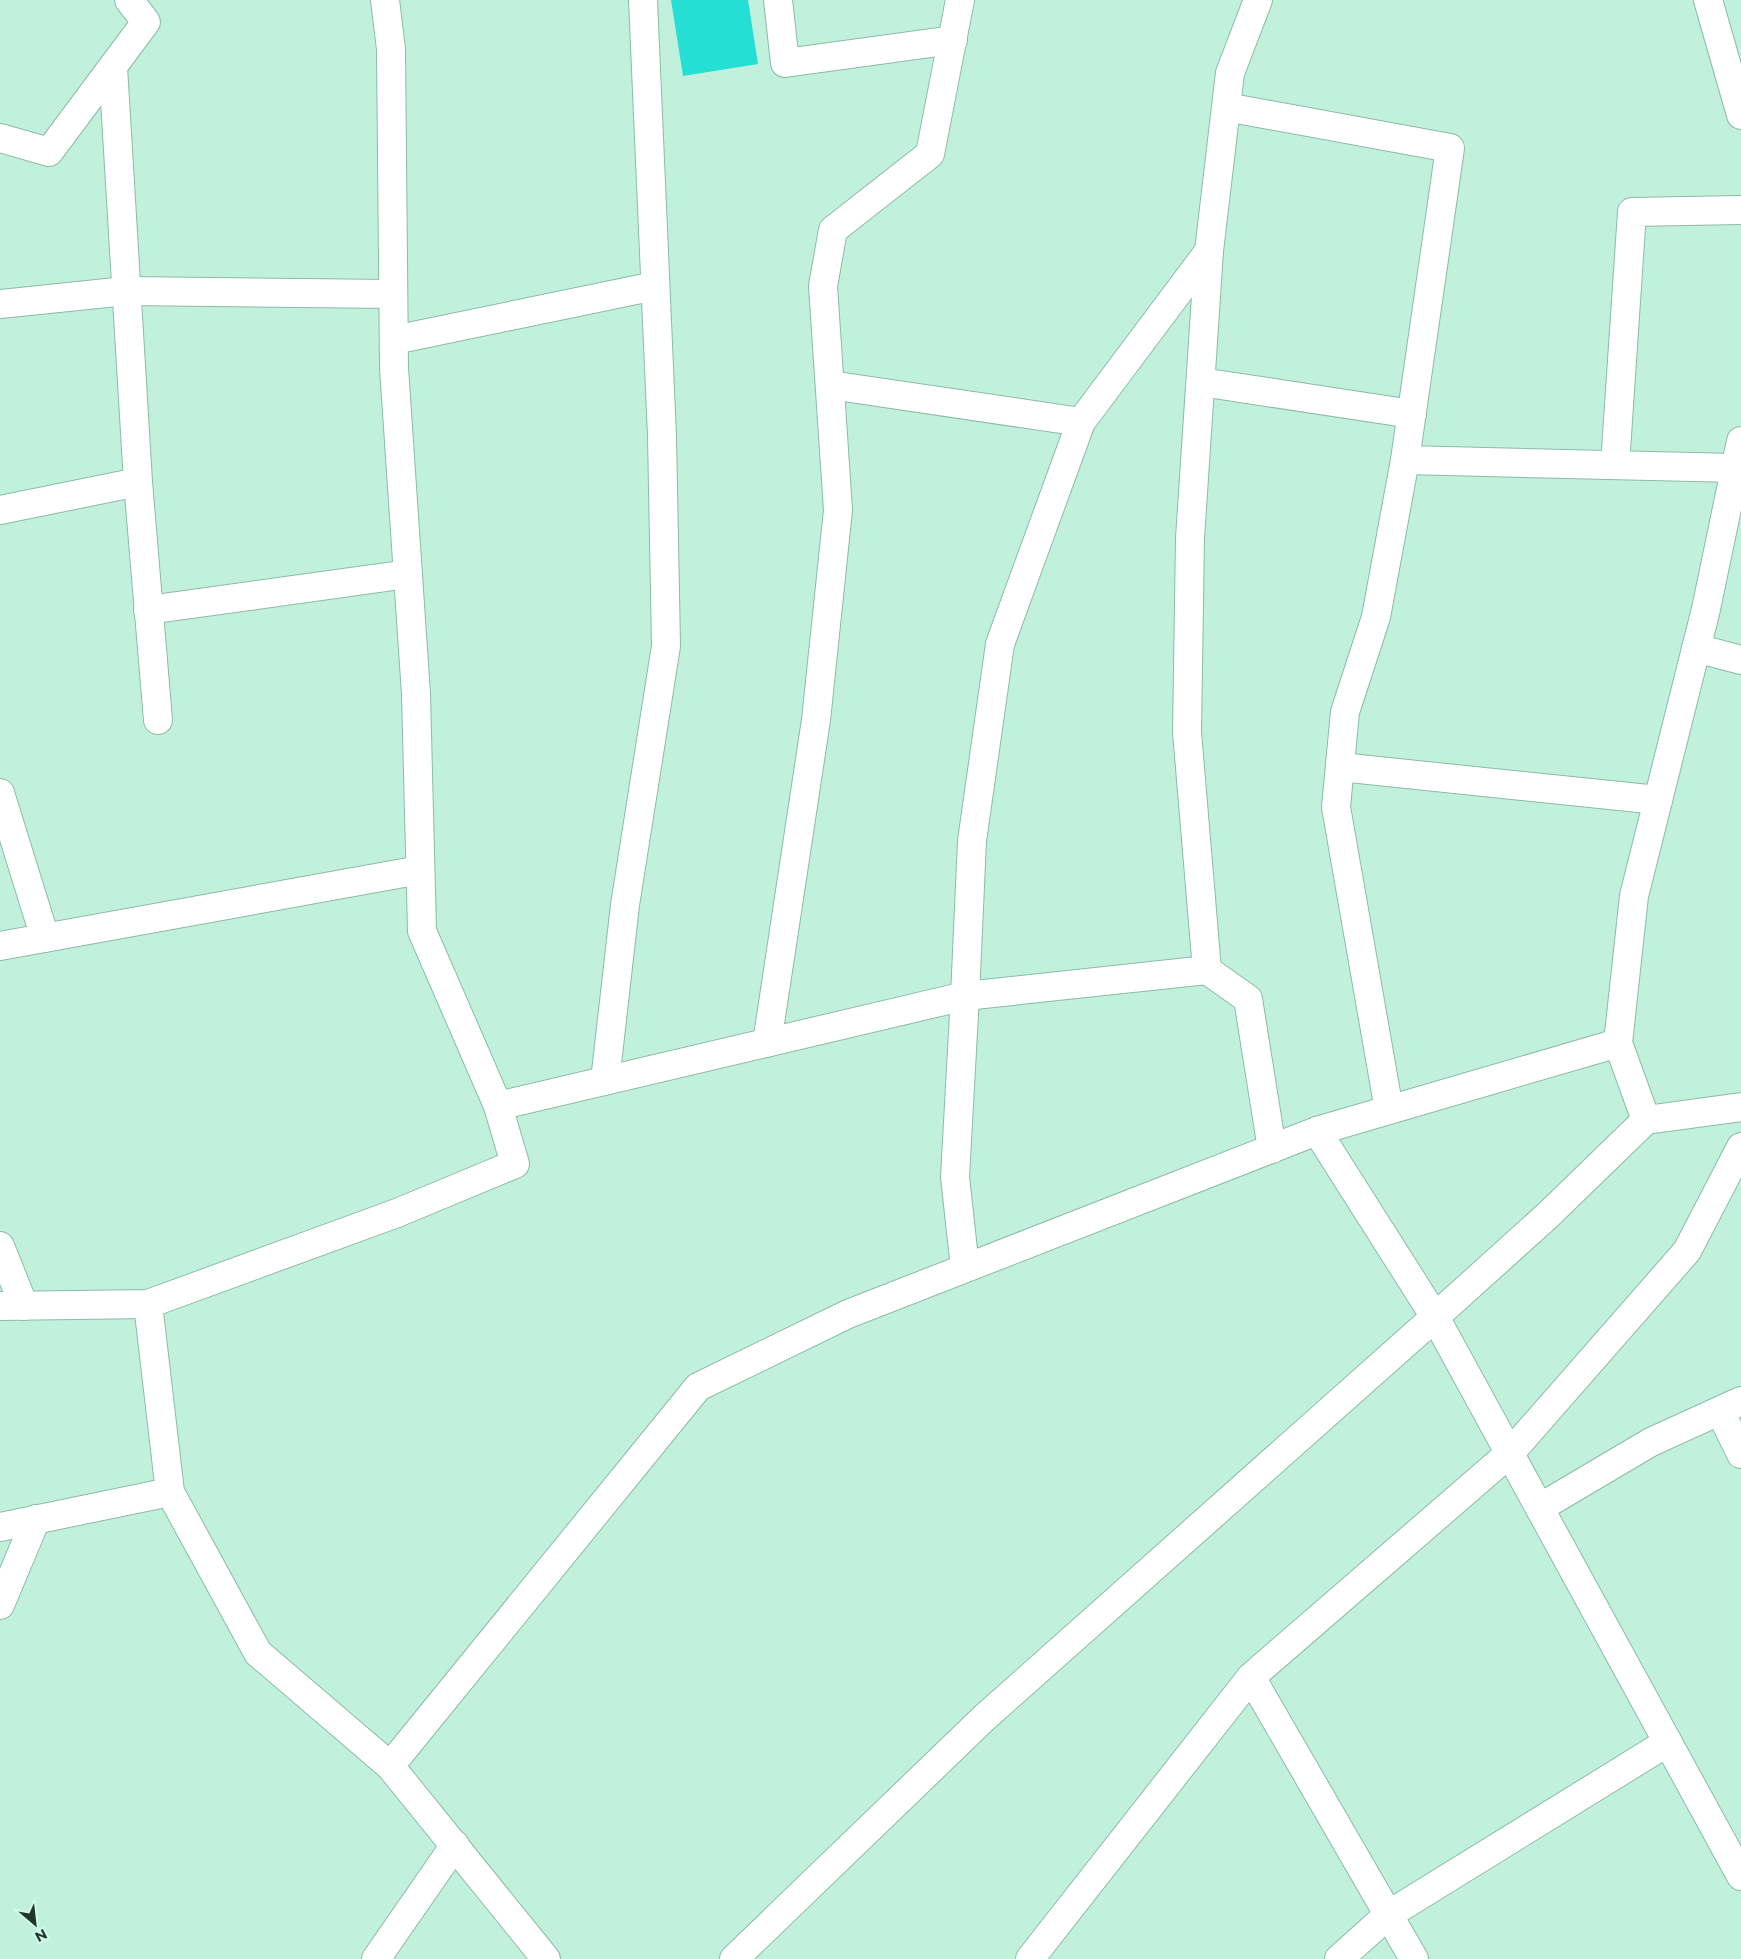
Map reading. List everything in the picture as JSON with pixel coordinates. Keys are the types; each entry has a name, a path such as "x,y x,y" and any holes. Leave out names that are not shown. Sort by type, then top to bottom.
{"street":[{"path":"0,138 49,152 146,22 129,0"},
{"path":"0,1246 12,1306 148,1304 397,1213 515,1164 498,1106 422,931 416,694 394,340 391,49 385,0"},
{"path":"605,1081 625,905 666,646 655,286 643,0"},
{"path":"778,0 785,63 953,40"},
{"path":"768,1043 816,720 838,510 823,286 833,230 930,154 960,0"},
{"path":"1207,970 1187,732 1190,538 1210,251 1230,73 1258,0"},
{"path":"1708,0 1741,114"},
{"path":"112,68 138,482 158,720"},
{"path":"1226,107 1450,148 1405,460 1376,617 1345,712 1336,807 1389,1110"},
{"path":"1615,465 1632,212 1741,210"},
{"path":"966,1268 955,1177 972,841 1000,644 1081,422 1210,251"},
{"path":"394,340 655,286"},
{"path":"0,304 126,291 394,294"},
{"path":"1201,382 1412,414"},
{"path":"830,385 1081,422"},
{"path":"1646,1120 1618,1043 1634,896 1696,648 1741,441"},
{"path":"1405,460 1735,468"},
{"path":"0,510 138,482"},
{"path":"148,610 408,574"},
{"path":"1696,648 1741,660"},
{"path":"1340,767 1658,800"},
{"path":"0,792 45,938"},
{"path":"0,946 420,870"},
{"path":"498,1106 965,996 1207,970 1248,999 1272,1149"},
{"path":"390,1766 698,1387 848,1314 1317,1131 1618,1043"},
{"path":"734,1959 984,1718 1547,1216 1646,1120 1741,1107"},
{"path":"1317,1131 1435,1316 1741,1876"},
{"path":"1030,1959 1251,1677 1511,1452 1687,1251 1741,1147"},
{"path":"148,1304 170,1492 258,1653 390,1766 546,1959"},
{"path":"1541,1507 1651,1442 1731,1406 1741,1454"},
{"path":"0,1527 170,1492"},
{"path":"0,1605 36,1519"},
{"path":"1251,1677 1414,1959"},
{"path":"1339,1959 1388,1915 1668,1742"},
{"path":"376,1959 455,1846"}],"building":[{"path":"671,0 748,0 758,64 683,76"}]}
